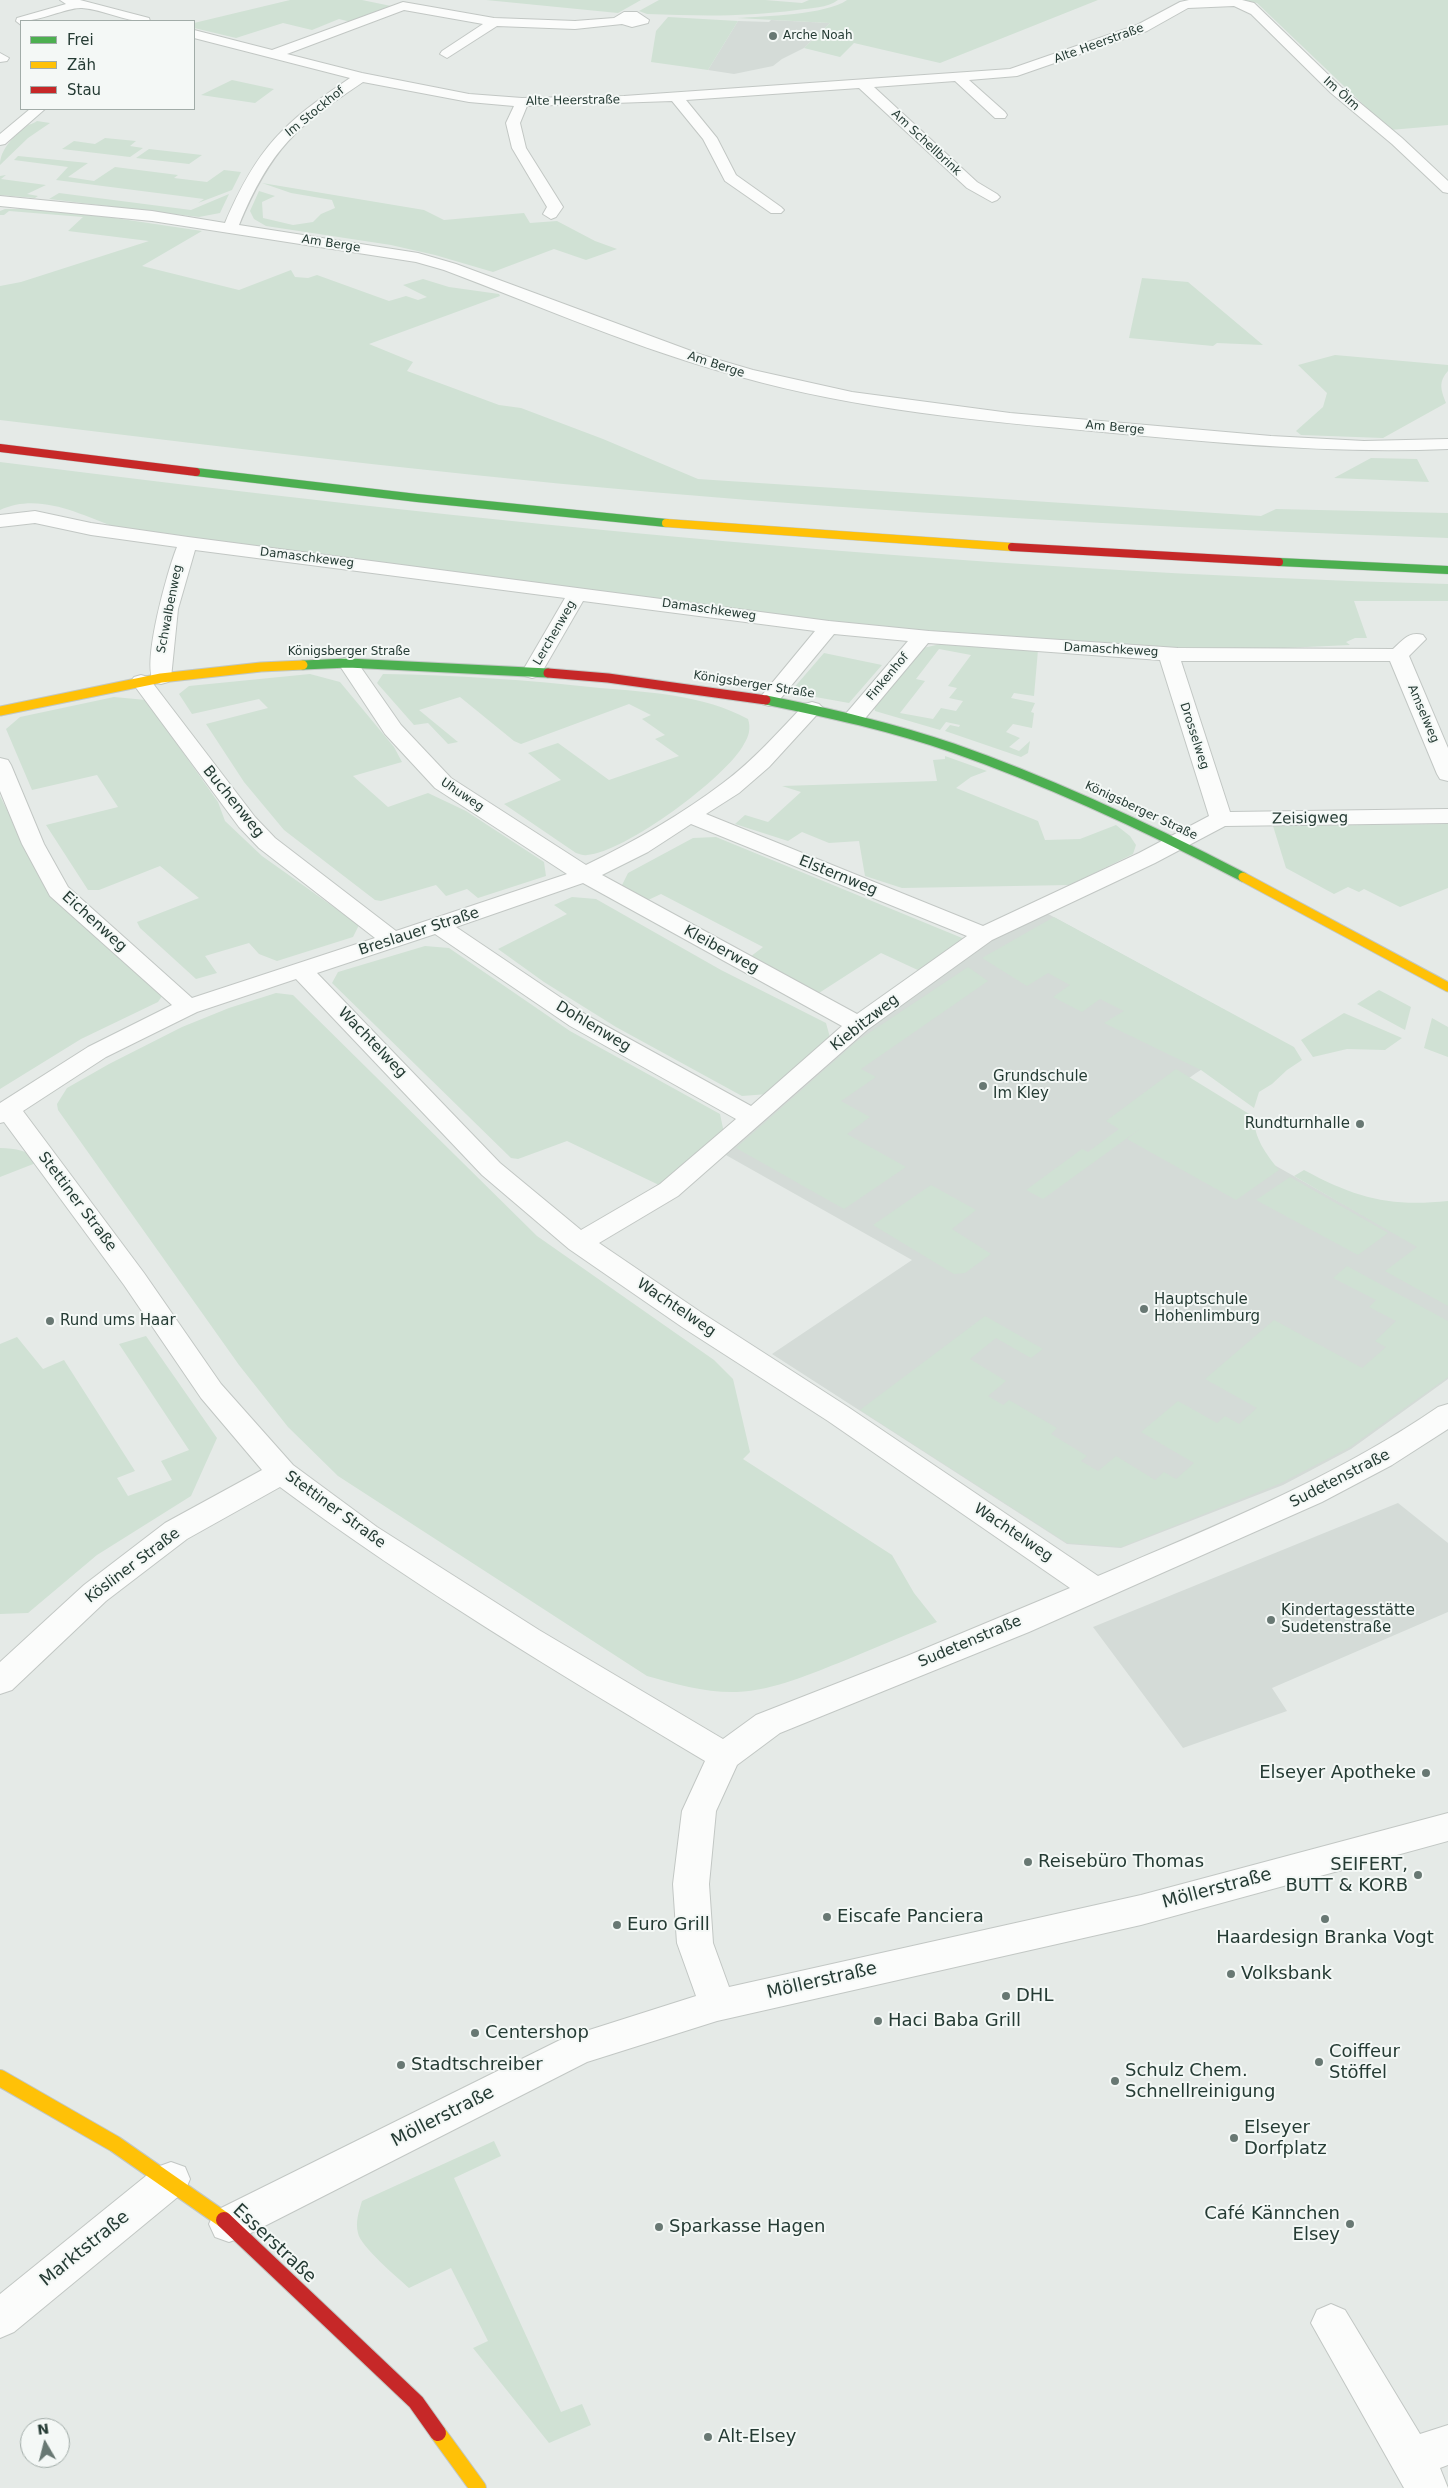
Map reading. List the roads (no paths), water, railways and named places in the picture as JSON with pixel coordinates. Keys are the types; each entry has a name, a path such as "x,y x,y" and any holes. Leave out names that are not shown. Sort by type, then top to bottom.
{"main road":[{"path":"0,448 297,484 665,523 1037,550 1448,570"},
{"name":"Königsberger Straße","path":"0,711 151,679 261,667 348,663 532,672 662,684 812,708 854,717 946,745 1035,778 1176,842 1448,987"},
{"name":"Esserstraße","path":"0,2078 67,2114 170,2179 229,2224 416,2402 478,2488"}],"street":[{"path":"66,0 140,20"},
{"name":"Alte Heerstraße","path":"196,36 361,77 461,96 522,102 678,98 958,78 1027,70 1142,28 1184,5 1196,2 1235,2"},
{"name":"Im Ölm","path":"1235,2 1249,6 1256,11 1336,90 1441,176 1448,189"},
{"path":"25,20 80,4"},
{"path":"271,56 403,6 494,22 575,25 625,18 632,11 645,4"},
{"path":"7,26 20,22"},
{"path":"447,54 494,22"},
{"name":"Im Stockhof","path":"230,228 250,184 273,148 296,124 361,77"},
{"path":"958,78 1000,114"},
{"name":"Am Schellbrink","path":"864,85 972,185 992,197"},
{"path":"678,98 710,138 730,178 776,210"},
{"path":"522,102 513,123 519,148 555,206 551,214"},
{"path":"0,140 37,110"},
{"name":"Am Berge","path":"0,201 93,209 230,228 392,254 450,267 696,360 775,382 832,394 958,414 1273,441 1364,446 1448,444"},
{"name":"Damaschkeweg","path":"0,521 11,517 35,516 90,528 188,543 922,637 1168,653 1276,656 1398,655"},
{"name":"Schwalbenweg","path":"151,679 160,659 179,561 188,543"},
{"name":"Lerchenweg","path":"532,672 577,594"},
{"path":"769,700 829,626"},
{"name":"Finkenhof","path":"854,717 922,637"},
{"path":"1398,655 1416,639"},
{"name":"Drosselweg","path":"1168,653 1221,819"},
{"name":"Amselweg","path":"1398,655 1448,774"},
{"name":"Uhuweg","path":"348,663 393,729 443,783 585,874"},
{"name":"Buchenweg","path":"151,679 247,822 267,843 393,940"},
{"name":"Breslauer Straße","path":"4,1112 97,1052 188,1007 302,971 585,874 640,847 691,816 731,788 761,762 812,708"},
{"name":"Eichenweg","path":"0,765 33,844 58,891 188,1007"},
{"name":"Elsternweg","path":"691,816 984,935"},
{"name":"Zeisigweg","path":"1176,842 1221,819 1448,816"},
{"name":"Kiebitzweg","path":"579,1242 669,1190 754,1118 858,1025 984,935 1176,842"},
{"name":"Kleiberweg","path":"585,874 858,1025"},
{"name":"Dohlenweg","path":"438,925 579,1020 754,1118"},
{"name":"Wachtelweg","path":"302,971 491,1169 579,1242 692,1320 838,1414 1096,1590"},
{"name":"Stettiner Straße","path":"4,1112 134,1279 211,1391 282,1473 366,1534 512,1628 724,1756"},
{"name":"Sudetenstraße","path":"717,2005 695,1943 690,1884 699,1811 724,1756 768,1724 1096,1590 1334,1485 1412,1441 1448,1414"},
{"name":"Kösliner Straße","path":"0,1681 95,1593 176,1531 282,1473"},
{"name":"Möllerstraße","path":"229,2224 577,2049 717,2005 1141,1910 1448,1827"},
{"name":"Marktstraße","path":"0,2319 170,2179"},
{"path":"1331,2322 1429,2464"}],"place":[{"name":"Arche Noah","path":"773,36"},
{"name":"Grundschule Im Kley","path":"983,1086"},
{"name":"Rundturnhalle","path":"1360,1124"},
{"name":"Hauptschule Hohenlimburg","path":"1144,1309"},
{"name":"Rund ums Haar","path":"50,1321"},
{"name":"Kindertagesstätte Sudetenstraße","path":"1271,1620"},
{"name":"Elseyer Apotheke","path":"1426,1773"},
{"name":"Reisebüro Thomas","path":"1028,1862"},
{"name":"SEIFERT, BUTT & KORB","path":"1418,1875"},
{"name":"Eiscafe Panciera","path":"827,1917"},
{"name":"Haardesign Branka Vogt","path":"1325,1919"},
{"name":"Euro Grill","path":"617,1925"},
{"name":"Volksbank","path":"1231,1974"},
{"name":"DHL","path":"1006,1996"},
{"name":"Haci Baba Grill","path":"878,2021"},
{"name":"Centershop","path":"475,2033"},
{"name":"Coiffeur Stöffel","path":"1319,2062"},
{"name":"Stadtschreiber","path":"401,2065"},
{"name":"Schulz Chem. Schnellreinigung","path":"1115,2081"},
{"name":"Elseyer Dorfplatz","path":"1234,2138"},
{"name":"Café Kännchen Elsey","path":"1350,2224"},
{"name":"Sparkasse Hagen","path":"659,2227"},
{"name":"Alt-Elsey","path":"708,2437"}]}
